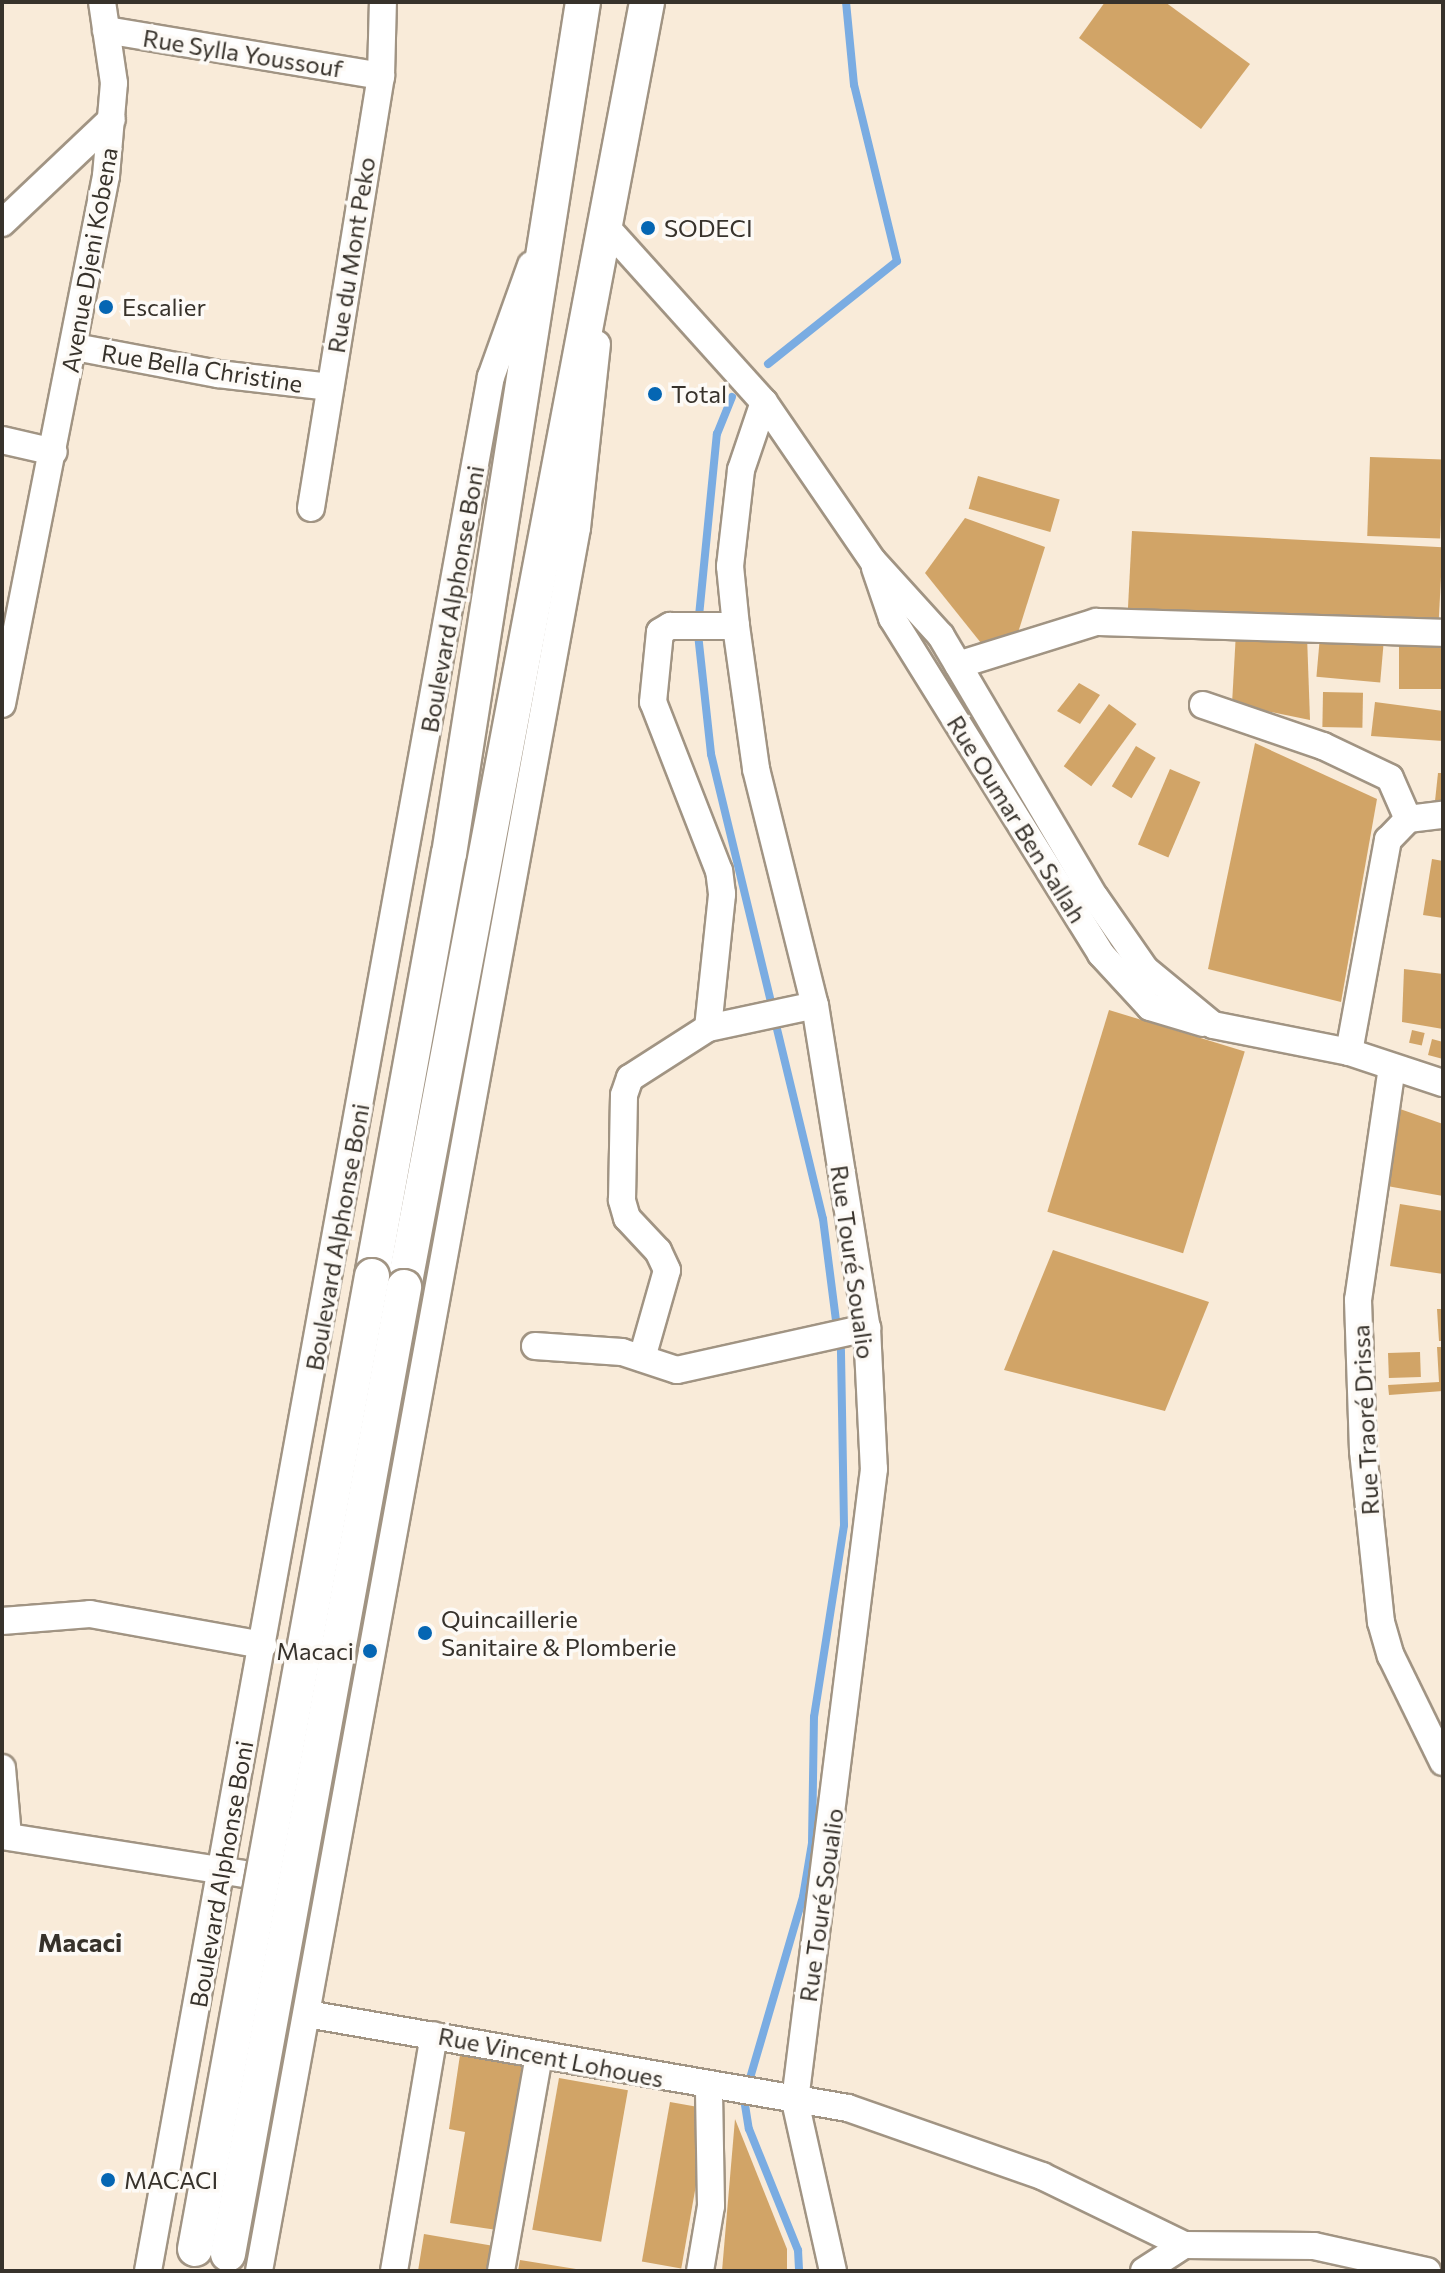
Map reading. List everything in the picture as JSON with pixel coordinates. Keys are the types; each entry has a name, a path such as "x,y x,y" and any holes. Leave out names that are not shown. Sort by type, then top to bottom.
{"main road":[{"name":"Boulevard Alphonse Boni","path":"388,1281 449,854 583,2"},
{"name":"Boulevard Alphonse Boni","path":"210,2261 388,1281 608,229 647,2"}],"street":[{"name":"Avenue Djeni Kobena","path":"2,704 75,347 112,119 114,83 102,2"},
{"name":"Rue du Mont Peko","path":"311,508 381,76 383,2"},
{"name":"Rue Sylla Youssouf","path":"106,30 381,76"},
{"path":"2,223 112,119"},
{"name":"Boulevard Alphonse Boni","path":"148,2271 491,377 551,209"},
{"name":"Boulevard Alphonse Boni","path":"259,2271 577,528 608,229"},
{"name":"Rue Oumar Ben Sallah","path":"608,229 764,402 873,561 917,605 958,665 1123,942 1162,985 1213,1025"},
{"name":"Rue Bella Christine","path":"75,347 218,374 330,387"},
{"name":"Rue Touré Soualio","path":"764,402 741,470 730,566 736,626 756,769 815,1005 867,1328 874,1469 795,2101 833,2271"},
{"path":"2,440 54,452"},
{"name":"Rue Oumar Ben Sallah","path":"873,561 892,618 1101,954 1150,1007 1213,1025 1349,1052 1443,1083"},
{"path":"958,665 1096,622 1443,633"},
{"path":"708,1028 722,894 719,871 653,702 660,632 670,626 736,626"},
{"path":"1203,705 1323,746 1390,778 1408,819"},
{"path":"1349,1052 1388,840 1408,819 1443,815"},
{"path":"642,1358 667,1270 658,1251 627,1218 622,1200 624,1095 630,1078 708,1028 815,1005"},
{"name":"Rue Traoré Drissa","path":"1392,1067 1358,1300 1363,1451 1381,1622 1391,1656 1443,1762"},
{"path":"535,1346 642,1358 664,1370 677,1370 867,1328"},
{"path":"2,1621 90,1614 263,1645"},
{"path":"2,1768 5,1836 329,1887"},
{"name":"Rue Vincent Lohoues","path":"307,2014 709,2087 848,2108 1042,2176 1184,2245"},
{"path":"394,2271 434,2035"},
{"path":"501,2271 539,2055"},
{"path":"700,2271 711,2206 709,2087"},
{"path":"1144,2271 1184,2245 1314,2246 1427,2271"}],"building":[{"path":"1105,2 1165,2 1250,64 1201,129 1079,38"},
{"path":"1370,457 1443,460 1440,538 1367,536"},
{"path":"978,476 1060,499 1050,532 969,509"},
{"path":"965,518 1045,547 1016,639 985,648 925,573"},
{"path":"1132,531 1443,547 1438,628 1128,612"},
{"path":"1236,632 1307,636 1310,720 1232,704"},
{"path":"1320,636 1384,642 1380,682 1316,677"},
{"path":"1399,642 1443,642 1443,689 1399,689"},
{"path":"1079,683 1100,695 1080,724 1057,711"},
{"path":"1323,692 1363,693 1362,728 1322,727"},
{"path":"1375,702 1443,711 1443,741 1371,736"},
{"path":"1109,704 1137,724 1091,786 1064,766"},
{"path":"1255,743 1377,799 1341,1002 1208,969"},
{"path":"1136,746 1156,758 1132,798 1112,786"},
{"path":"1170,769 1200,782 1168,857 1138,844"},
{"path":"1438,773 1443,773 1443,802 1435,801"},
{"path":"1432,859 1443,861 1443,918 1423,915"},
{"path":"1404,969 1443,974 1443,1029 1402,1022"},
{"path":"1109,1010 1245,1052 1183,1253 1047,1212"},
{"path":"1412,1030 1425,1033 1422,1046 1409,1043"},
{"path":"1432,1039 1443,1042 1443,1059 1428,1055"},
{"path":"1400,1109 1443,1124 1443,1196 1387,1186"},
{"path":"1400,1204 1443,1211 1443,1274 1390,1266"},
{"path":"1053,1250 1209,1302 1165,1411 1004,1370"},
{"path":"1437,1309 1443,1309 1443,1341 1439,1341"},
{"path":"1437,1347 1443,1347 1443,1391 1389,1395 1388,1385 1439,1382"},
{"path":"1420,1352 1421,1377 1389,1378 1388,1353"},
{"path":"460,2055 522,2064 497,2230 450,2223 465,2132 449,2129"},
{"path":"559,2078 628,2090 601,2242 532,2230"},
{"path":"670,2102 709,2109 681,2268 642,2262"},
{"path":"735,2119 787,2249 787,2271 722,2271"},
{"path":"424,2234 494,2246 490,2271 418,2271"},
{"path":"520,2260 576,2269 576,2271 518,2271"}],"waterway":[{"path":"768,364 897,261 854,85 846,2"},
{"path":"699,616 717,434 732,397"},
{"path":"698,634 711,754 772,1006"},
{"path":"777,1029 823,1219 836,1320"},
{"path":"748,2085 803,1897 812,1843 814,1717 844,1525 841,1350"},
{"path":"745,2105 749,2129 798,2250 799,2271"}],"place":[{"name":"SODECI","path":"648,228"},
{"name":"Escalier","path":"106,307"},
{"name":"Total","path":"655,394"},
{"name":"Quincaillerie Sanitaire & Plomberie","path":"425,1633"},
{"name":"Macaci","path":"370,1651"},
{"name":"MACACI","path":"108,2180"}],"district":[{"name":"Macaci","path":"80,1942"}]}
